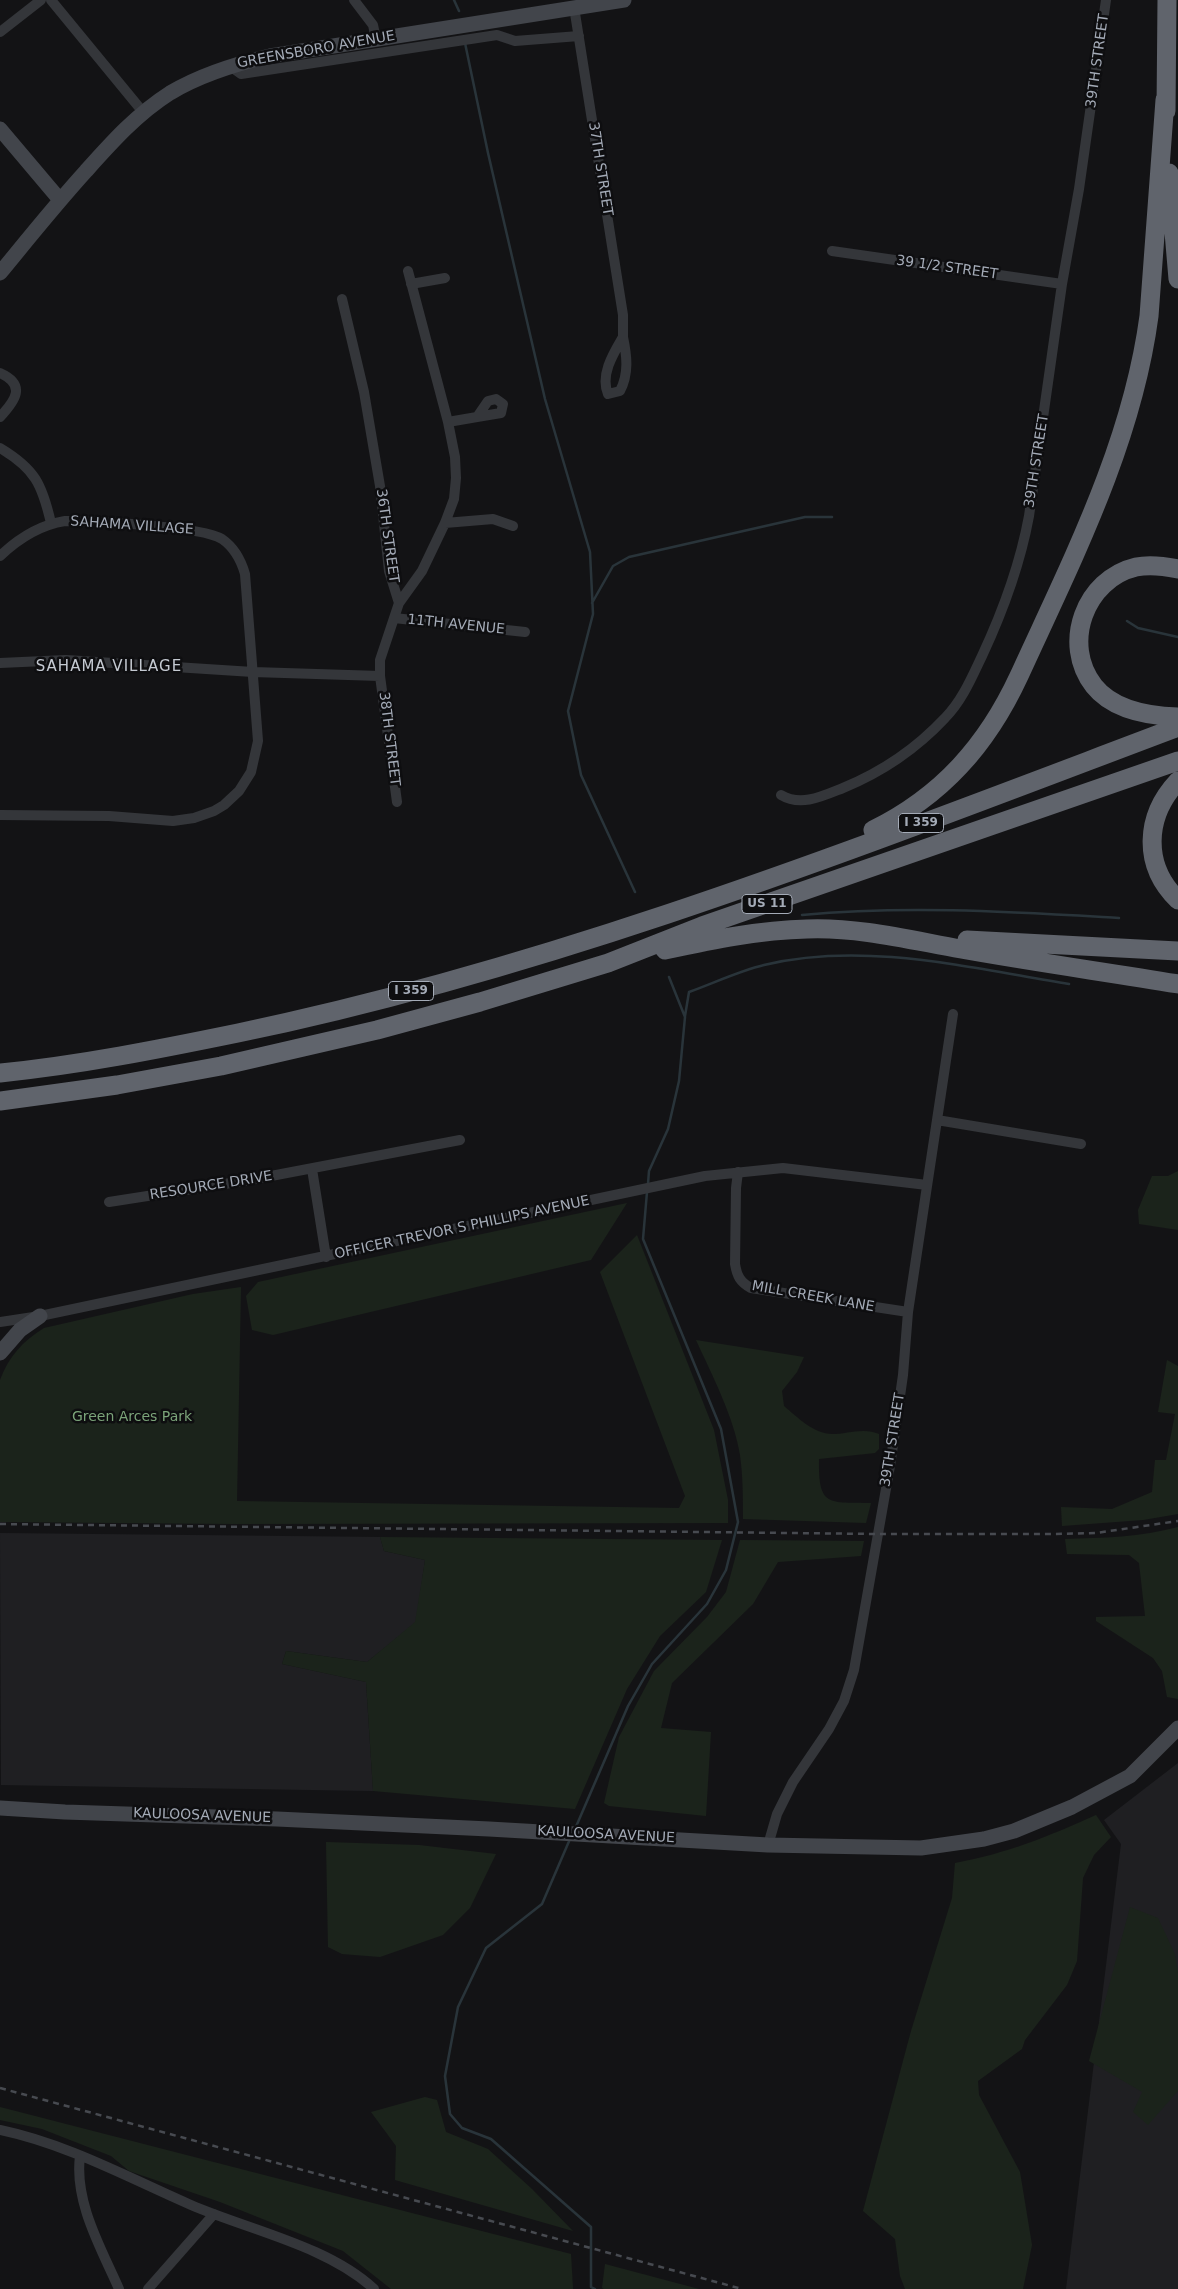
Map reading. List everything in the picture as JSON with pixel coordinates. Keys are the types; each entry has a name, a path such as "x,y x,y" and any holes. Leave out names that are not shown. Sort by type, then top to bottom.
{"highway":[{"path":"810,863 894,820 922,801 946,781 988,733 1006,705 1109,472 1130,412 1145,348 1149,316 1165,100 1167,0"},
{"path":"1165,100 1172,222 1178,279"},
{"path":"1178,569 1152,565 1138,567 1108,580 1096,591 1088,604 1080,625 1079,641 1084,667 1094,686 1110,700 1130,709 1148,714 1178,717"},
{"name":"I 359","path":"0,1073 199,1041 385,999 618,930 879,839 1178,727"},
{"name":"US 11","path":"608,963 702,926 1178,761"},
{"path":"1178,780 1167,793 1157,813 1153,824 1151,844 1152,855 1159,875 1178,900"},
{"path":"608,963 761,931 809,928 913,939 990,954 1178,984"},
{"path":"913,939 1178,951"},
{"name":"I 359","path":"0,1101 117,1085 273,1055 480,1002 608,963"}],"street":[{"path":"0,32 41,0"},
{"path":"51,0 143,112"},
{"path":"354,0 373,25 376,38"},
{"name":"GREENSBORO AVENUE","path":"0,273 60,200 121,132 143,112 172,92 230,66 270,56 574,3 624,0"},
{"name":"39TH STREET","path":"782,795 790,800 801,801 832,792 872,776 889,766 946,718 964,692 1004,606 1024,547 1062,284 1081,180 1106,0"},
{"name":"37TH STREET","path":"574,3 623,315 623,337 627,360 625,382 620,391 608,394 604,384 605,375 623,337"},
{"path":"230,66 241,74 497,35 516,41 579,36"},
{"path":"0,129 60,200"},
{"name":"39 1/2 STREET","path":"832,251 1062,284"},
{"name":"36TH STREET","path":"399,603 422,571 445,523 454,499 456,478 455,457 448,422 408,271"},
{"path":"411,284 445,278"},
{"name":"36TH STREET","path":"342,299 364,392 380,486 389,571 399,603"},
{"path":"0,374 10,378 16,385 16,393 0,417"},
{"path":"448,422 477,417"},
{"path":"0,448 26,465 33,474 43,492 51,523"},
{"path":"445,523 493,519 513,526"},
{"name":"SAHAMA VILLAGE","path":"0,556 23,536 51,523 76,521 192,530 212,534 222,539 237,554 245,574 258,742 257,752 240,791 224,805 194,818 167,821 109,816 0,815"},
{"path":"394,618 399,603"},
{"name":"11TH AVENUE","path":"380,676 380,660 394,618 525,632"},
{"path":"0,663 66,660 253,672 380,676"},
{"name":"38TH STREET","path":"380,676 397,802"},
{"name":"39TH STREET","path":"768,1845 777,1814 793,1782 829,1729 840,1708 854,1670 890,1466 903,1375 908,1312 953,1014"},
{"path":"937,1120 1081,1144"},
{"name":"RESOURCE DRIVE","path":"109,1202 312,1169 460,1140"},
{"name":"OFFICER TREVOR S PHILLIPS AVENUE","path":"0,1322 40,1316 326,1257 705,1176 784,1168 927,1184"},
{"path":"312,1169 326,1257"},
{"name":"MILL CREEK LANE","path":"738,1172 736,1188 736,1264 737,1274 745,1285 751,1288 908,1312"},
{"path":"0,1353 20,1330 40,1316"},
{"name":"KAULOOSA AVENUE","path":"3,1806 596,1834 768,1845 921,1848 953,1845 991,1837 1043,1820 1130,1776 1178,1728"},
{"path":"0,2130 44,2142 80,2156 214,2214 329,2258 357,2274 374,2289"},
{"path":"80,2156 78,2178 80,2189 89,2219 119,2289"},
{"path":"148,2289 214,2214"}],"shaded area":[{"path":"0,1533 380,1537 384,1551 425,1560 416,1622 367,1662 286,1651 282,1664 366,1682 373,1791 1,1785"},
{"path":"1178,1763 1178,2289 1066,2289 1121,1844 1104,1820"}],"green space":[{"path":"1178,1171 1178,1230 1139,1224 1138,1210 1152,1176 1168,1176"},
{"path":"627,1203 591,1260 273,1335 252,1330 246,1296 258,1282"},
{"name":"Green Arces Park","path":"637,1235 714,1430 728,1500 728,1523 236,1524 0,1522 0,1380 12,1356 23,1344 44,1328 193,1294 241,1287 237,1501 679,1508 685,1496 600,1272"},
{"path":"696,1340 804,1357 797,1372 782,1391 784,1406 812,1428 825,1433 838,1434 867,1431 879,1434 879,1449 875,1453 819,1459 819,1475 824,1494 836,1502 871,1503 866,1523 743,1519 742,1471 737,1441 722,1396"},
{"path":"1167,1360 1178,1366 1178,1514 1143,1520 1062,1526 1061,1507 1112,1509 1152,1492 1155,1460 1166,1460 1175,1414 1158,1412"},
{"path":"1178,1527 1178,1699 1167,1697 1162,1671 1153,1658 1096,1621 1096,1617 1145,1616 1139,1563 1129,1555 1067,1554 1065,1539 1136,1535"},
{"path":"380,1537 722,1540 706,1592 660,1636 627,1689 575,1809 373,1791 366,1682 282,1664 286,1651 367,1662 415,1622 425,1560 384,1551"},
{"path":"740,1540 864,1541 861,1556 778,1562 753,1604 672,1683 661,1728 711,1732 706,1816 609,1806 604,1803 619,1737 654,1671 707,1617 726,1592"},
{"path":"1096,1815 1111,1837 1094,1855 1083,1878 1077,1961 1067,1985 1025,2040 1022,2049 978,2081 979,2095 1020,2172 1032,2245 1023,2289 905,2289 900,2276 895,2239 863,2211 911,2031 952,1898 955,1863 1027,1844"},
{"path":"326,1842 419,1845 496,1854 470,1908 443,1935 380,1957 342,1954 328,1947"},
{"path":"1130,1907 1158,1918 1175,1954 1178,1973 1178,2091 1148,2125 1133,2112 1142,2092 1089,2061"},
{"path":"425,2097 437,2100 446,2132 488,2149 532,2189 573,2231 395,2180 396,2146 371,2112"},
{"path":"0,2107 571,2254 573,2289 391,2289 343,2251 220,2202 129,2171 111,2156 42,2129 0,2120"},
{"path":"605,2264 699,2289 604,2289 602,2288"}],"waterway":[{"path":"454,0 459,11"},
{"path":"465,43 488,153 545,399 590,552 593,614 568,711 581,775 635,892"},
{"path":"592,603 613,566 629,557 805,517 832,517"},
{"path":"1127,621 1138,628 1178,637"},
{"path":"802,915 881,910 961,910 1119,918"},
{"path":"685,1016 689,992 764,965 802,958 878,956 917,959 1069,984"},
{"path":"648,1184 649,1171 668,1129 679,1081 685,1017 669,977"},
{"path":"575,1829 628,1706 652,1664 707,1604 726,1570 738,1522 721,1429 643,1239 647,1192"},
{"path":"570,1839 542,1904 486,1948 458,2007 445,2076 450,2114 462,2128 491,2139 591,2227 591,2287 595,2289"}],"railway":[{"path":"0,1524 877,1534 1054,1534 1096,1533 1178,1521"},
{"path":"0,2088 742,2289"}],"district":[{"name":"SAHAMA VILLAGE","path":"109,667"}]}
